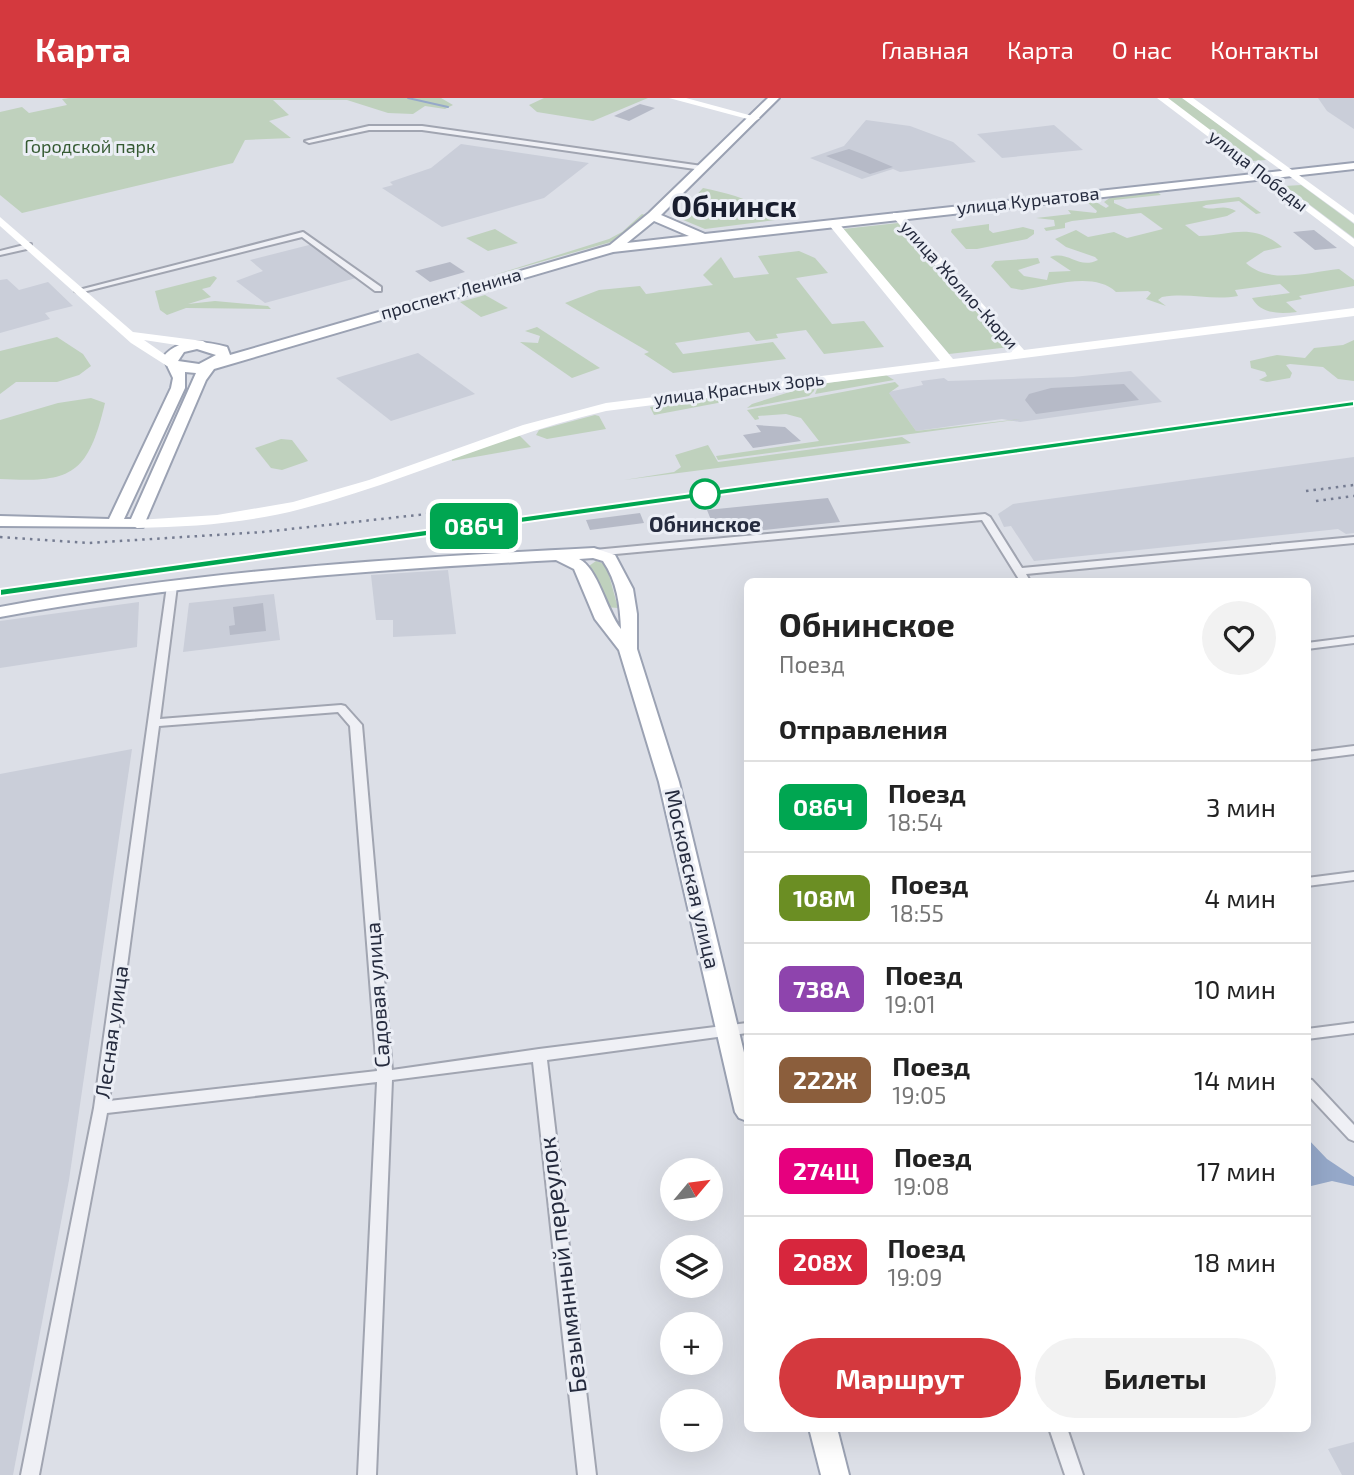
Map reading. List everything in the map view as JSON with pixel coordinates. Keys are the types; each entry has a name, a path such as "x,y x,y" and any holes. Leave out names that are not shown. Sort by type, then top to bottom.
{"main road":[{"path":"611,248 633,235 774,98"},
{"name":"улица Курчатова","path":"611,248 1354,166"},
{"path":"653,216 702,237"},
{"name":"проспект Ленина","path":"173,364 190,369 212,365 611,248"},
{"name":"проспект Ленина","path":"206,345 291,341"},
{"path":"0,521 114,524 137,524 199,379 222,358 223,353 206,345 179,349 172,354 173,364 180,378 178,388 114,524"},
{"path":"0,612 172,586 338,570 594,553 619,556"},
{"path":"558,555 581,566 586,556 594,553"},
{"name":"Московская улица","path":"619,556 631,629 628,649"},
{"name":"Московская улица","path":"581,566 600,611 628,649 669,782 737,1029 744,1087"},
{"path":"600,611 617,612 628,604"},
{"path":"824,1432 835,1475"}],"street":[{"path":"674,98 755,118"},
{"name":"улица Победы","path":"1162,98 1354,244"},
{"name":"улица Победы","path":"1187,98 1354,220"},
{"path":"309,141 369,128 422,128 702,168"},
{"name":"улица Жолио-Кюри","path":"897,215 1021,354"},
{"path":"0,220 128,333 173,364"},
{"path":"833,223 949,363"},
{"path":"79,291 303,234 378,289"},
{"path":"0,253 28,246"},
{"name":"улица Красных Зорь","path":"137,524 237,518 299,505 561,417 606,407 1354,312"},
{"name":"проспект Ленина","path":"128,333 206,345"},
{"path":"619,556 985,517 1023,576 1354,540"},
{"name":"Лесная улица","path":"30,1475 101,1108 172,586"},
{"path":"1311,645 1354,640"},
{"name":"Садовая улица","path":"154,723 341,708 356,725 385,1076 367,1475"},
{"path":"1311,755 1354,750"},
{"path":"1311,881 1354,876"},
{"path":"1311,1033 1354,1028"},
{"path":"101,1108 385,1076 737,1029"},
{"name":"Безымянный переулок","path":"539,1054 587,1475"},
{"path":"1311,1088 1354,1135"},
{"path":"1059,1432 1074,1475"}],"shaded area":[{"path":"1318,98 1354,98 1354,129 1327,111"},
{"path":"866,120 910,126 953,142 976,162 900,172 893,169 862,179 810,158 844,146"},
{"path":"1054,125 1083,150 1002,158 977,134"},
{"path":"461,144 589,163 544,198 442,227 382,188 393,185 390,182 431,168"},
{"path":"313,244 356,278 265,303 236,281 263,271 250,260"},
{"path":"7,279 19,290 48,282 73,306 45,313 50,319 0,333 0,280"},
{"path":"418,353 475,394 391,421 336,378"},
{"path":"1131,371 1162,402 1020,422 1002,419 916,431 888,392 923,385 921,381 944,378 948,381 1073,377"},
{"path":"1354,457 1354,533 1346,534 1338,529 1034,561 1011,526 1004,527 998,514 1013,504"},
{"path":"448,570 456,634 393,637 393,620 376,620 371,575"},
{"path":"274,594 280,640 183,652 189,603"},
{"path":"139,602 137,647 0,668 0,621"},
{"path":"132,749 69,1180 13,1475 0,1475 0,774"},
{"path":"1354,1442 1354,1475 1342,1475 1328,1449"}],"green space":[{"name":"Городской парк","path":"441,98 453,105 445,109 425,106 413,114 388,113 347,100 273,100 289,115 269,121 291,138 245,140 233,163 22,213 0,195 0,112 22,107 29,113 67,105 62,99"},
{"path":"544,98 648,98 593,121 537,112 529,105"},
{"path":"1166,98 1183,98 1266,160 1252,161"},
{"path":"1301,185 1354,224 1354,238 1285,186"},
{"path":"703,188 751,202 775,220 705,229 676,217"},
{"path":"1157,192 1161,195 1114,200 1114,203 1127,209 1239,197 1261,213 1256,214 1239,201 1206,205 1202,207 1236,211 1227,216 1185,225 1199,236 1252,232 1271,239 1282,247 1264,251 1246,263 1266,274 1290,275 1339,269 1354,280 1354,286 1299,296 1302,299 1286,302 1297,312 1277,313 1260,307 1252,298 1290,293 1280,284 1235,290 1238,296 1172,296 1158,300 1166,306 1146,299 1151,293 1148,291 1116,292 1096,282 1072,282 1022,290 1011,288 991,266 995,261 1038,258 1040,263 1018,270 1024,276 1047,280 1049,272 1071,271 1050,257 1063,256 1085,263 1098,260 1066,247 1055,239 1076,230 1088,237 1114,232 1127,238 1163,229 1141,213 1072,221 1065,223 1065,228 1046,231 1044,228 1055,226 1054,220 1036,218 1071,214 1068,210 1096,213 1087,202 1096,202 1106,208 1109,206 1104,202 1111,197"},
{"path":"642,214 645,215 611,242 491,276 609,239 622,232"},
{"path":"898,223 1010,347 949,354 843,229"},
{"path":"989,224 989,230 993,233 1023,227 1034,230 1034,234 1027,239 966,249 951,232 952,229"},
{"path":"495,229 518,243 488,251 466,238"},
{"path":"799,251 815,258 828,273 796,278 832,324 864,321 884,347 824,354 806,330 776,334 778,338 756,341 749,332 675,343 683,354 773,342 786,359 673,373 644,354 649,352 565,303 599,290 640,286 646,294 713,285 703,275 721,257 734,278 769,274 758,256"},
{"path":"214,276 217,278 210,287 202,289 211,297 188,304 215,301 268,306 271,309 186,308 167,315 160,310 155,291"},
{"path":"485,295 508,308 481,317 460,302"},
{"path":"537,327 600,368 572,378 520,342 538,343 540,336 525,331"},
{"path":"57,337 83,354 91,366 79,375 57,382 16,382 0,394 0,351"},
{"path":"1354,340 1354,381 1338,379 1323,367 1290,364 1286,365 1292,373 1290,378 1267,382 1259,380 1267,376 1265,372 1251,368 1250,361 1277,355 1305,358 1314,348 1343,345"},
{"path":"886,375 894,380 815,394 819,384"},
{"path":"895,382 899,386 889,393 916,431 1021,419 718,460 716,456 819,441 801,418 786,414 758,416 759,419 755,420 747,410"},
{"path":"815,384 814,391 809,396 747,408 752,404"},
{"path":"724,395 727,400 723,402 654,415 650,407"},
{"path":"91,398 105,403 99,427 83,460 73,470 44,479 0,479 0,420 58,403"},
{"path":"599,416 606,429 547,439 536,435 539,430"},
{"path":"519,435 531,447 452,461 452,458"},
{"path":"902,437 911,443 624,480 674,472 681,467 675,455 708,445 718,462"},
{"path":"281,439 292,440 308,461 282,470 271,468 255,448"},
{"path":"596,561 606,564 618,608 606,607 589,566"}],"water":[{"path":"1311,1142 1327,1159 1354,1177 1354,1186 1332,1181 1311,1186"}],"building":[{"path":"640,104 655,108 629,121 614,116"},
{"path":"849,149 893,167 870,174 826,156"},
{"path":"1314,230 1337,248 1315,250 1293,232"},
{"path":"450,262 465,272 430,282 415,271"},
{"path":"1124,384 1139,400 1036,414 1025,400 1029,394 1051,388"},
{"path":"756,425 785,427 801,441 753,448 743,435 761,432"},
{"path":"828,498 840,522 717,535 707,510"},
{"name":"Обнинское","path":"640,513 644,523 590,530 586,520"},
{"path":"263,603 266,631 230,635 229,626 235,625 233,607"}],"waterway":[{"path":"408,98 448,107"}],"railway":[{"path":"0,592 1354,404"},
{"path":"1306,491 1354,485"},
{"path":"1316,501 1354,496"},
{"path":"0,537 88,543 263,532 454,511"}],"train":[{"name":"086Ч","path":"0,592 1354,404"}],"place":[{"name":"Обнинское","path":"705,494"}],"district":[{"name":"Обнинск","path":"734,207"}]}
